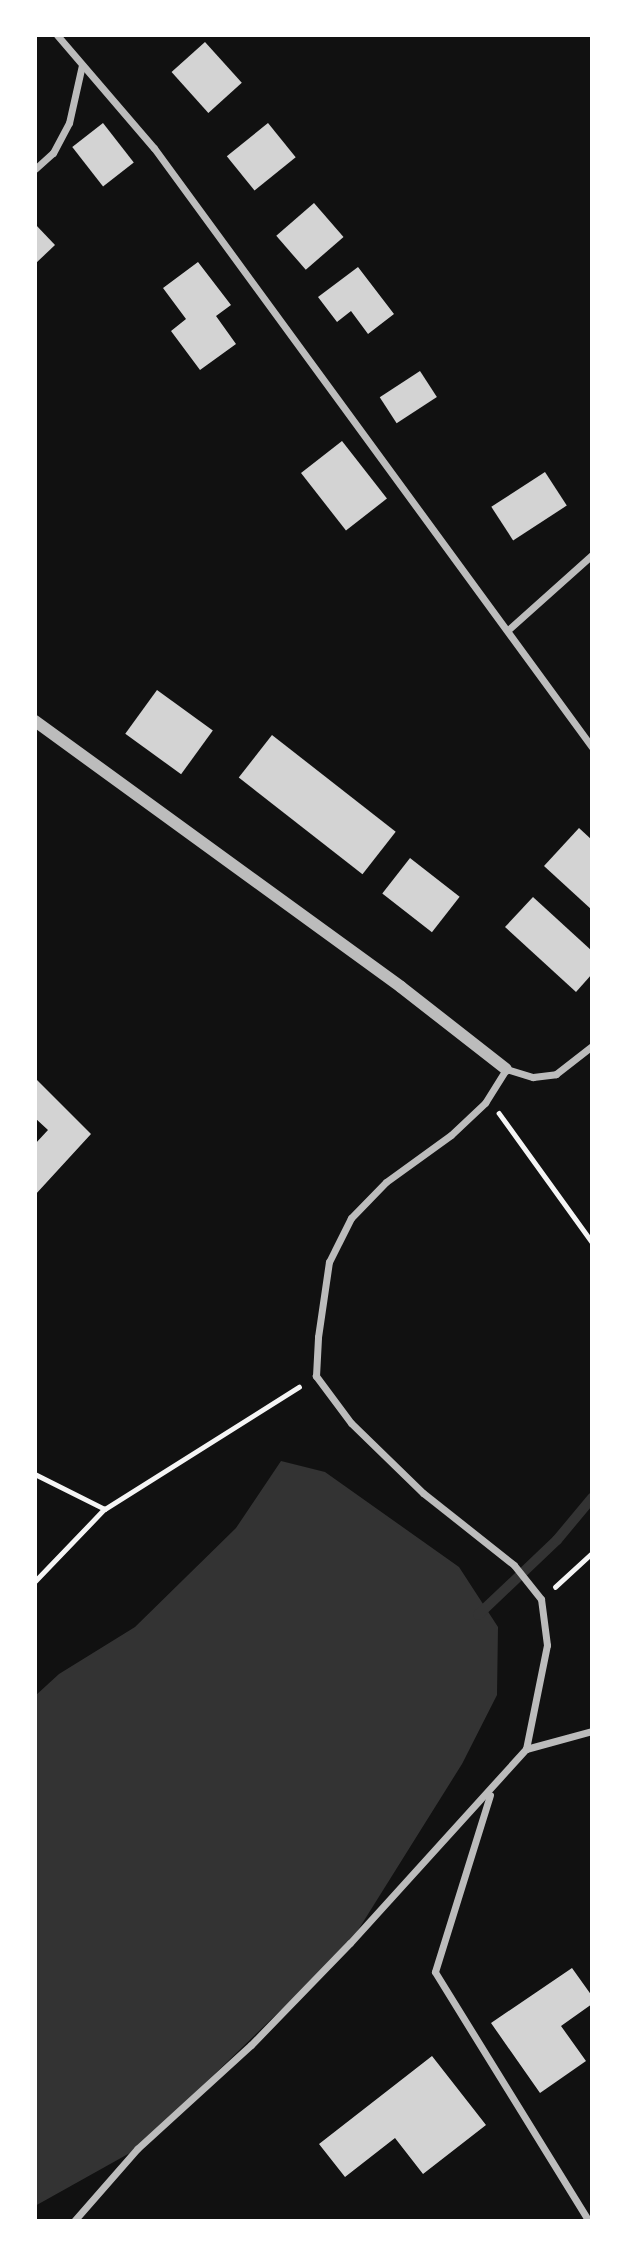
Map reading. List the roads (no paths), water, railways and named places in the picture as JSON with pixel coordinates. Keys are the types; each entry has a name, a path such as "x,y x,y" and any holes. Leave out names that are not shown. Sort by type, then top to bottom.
{"street":[{"path":"59,36 154,148 592,747"},
{"path":"35,169 53,153 69,123 82,65"},
{"path":"508,630 592,555"},
{"path":"35,721 401,987 506,1069 533,1077 556,1074 592,1046"},
{"path":"74,2221 137,2149 260,2036 492,1791 526,1749 547,1645 541,1600 514,1565 423,1493 351,1423 316,1376 329,1262 351,1218 386,1182 451,1135 488,1098 506,1069"},
{"path":"526,1749 592,1731"},
{"path":"492,1791 435,1972 589,2221"}],"waterway":[{"path":"478,1615 557,1540 592,1498"}]}
